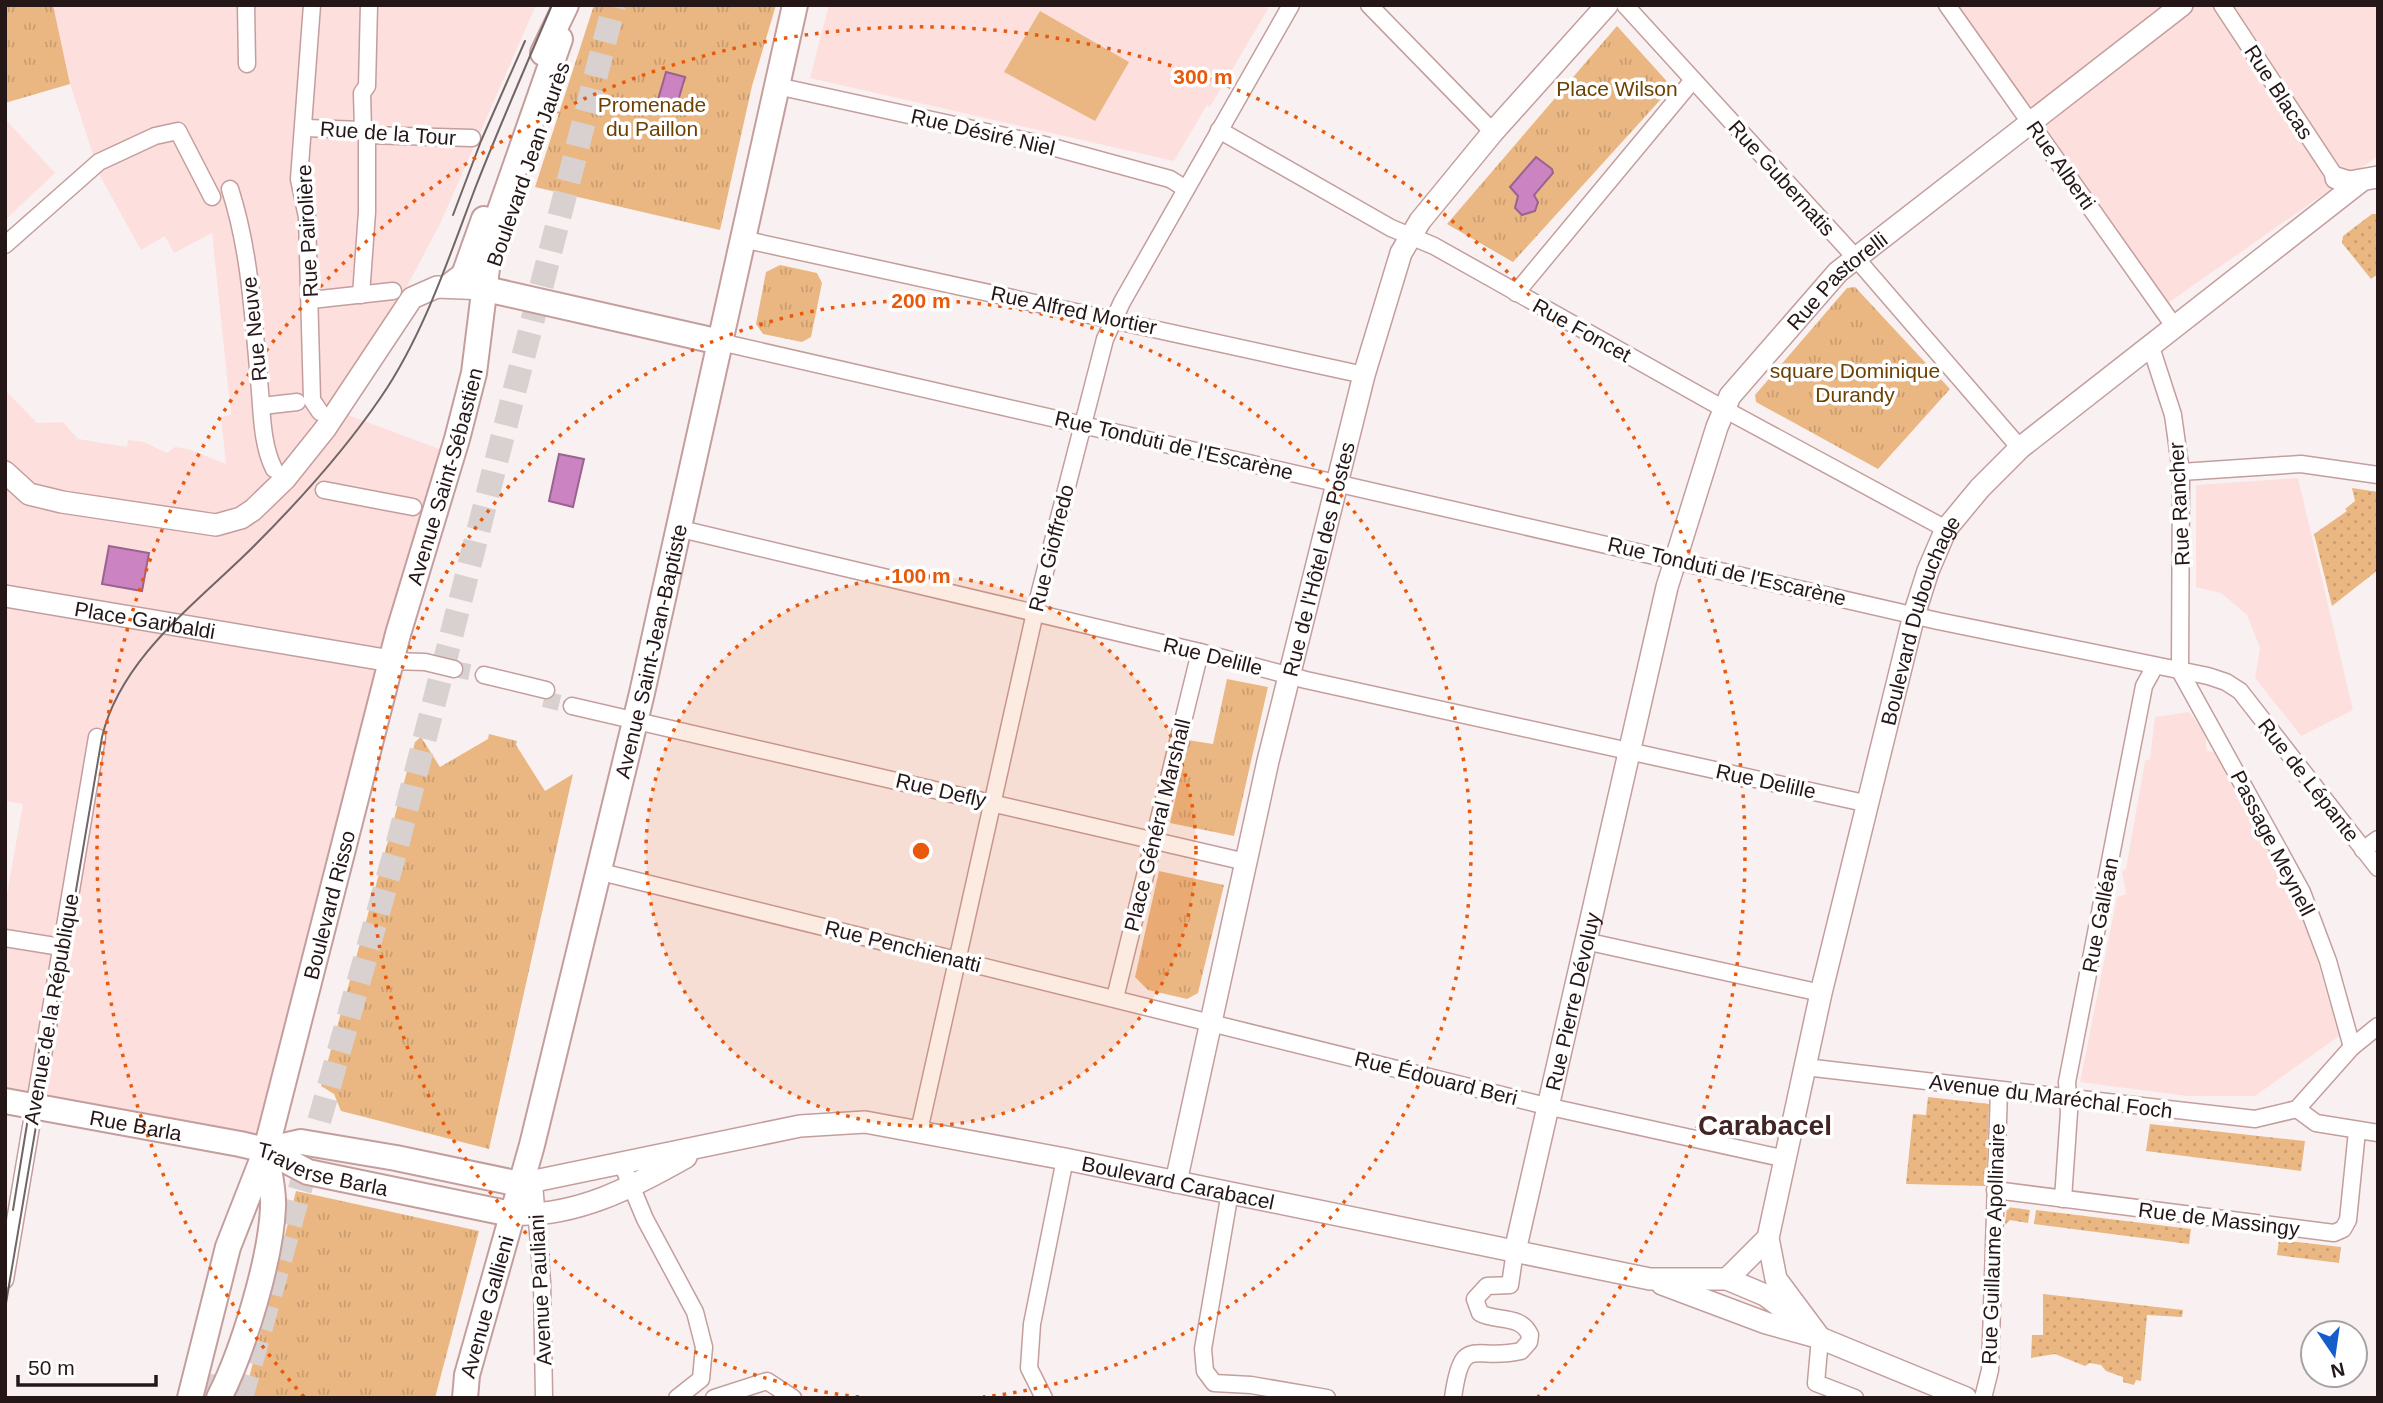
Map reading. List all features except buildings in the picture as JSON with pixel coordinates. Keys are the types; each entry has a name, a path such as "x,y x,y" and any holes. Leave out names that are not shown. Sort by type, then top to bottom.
{"main road":[{"name":"Boulevard Jean Jaurès","path":"451,285 464,275 484,218 489,187 552,28 566,5"},
{"name":"Boulevard Jean Jaurès","path":"5,472 29,494 62,502 216,525 240,518 265,500 325,429 412,298 437,287 451,285 486,289 572,35 579,5"},
{"name":"Avenue Saint-Jean-Baptiste","path":"511,1214 527,1184 597,871 681,529 795,5"},
{"name":"Rue de l'Hôtel des Postes","path":"1176,1182 1246,862 1336,482 1364,374 1401,253 1410,236 1493,132 1607,5"},
{"name":"Rue Pastorelli","path":"1629,752 1675,560 1730,396 1855,257 2182,5"},
{"path":"560,39 491,236 486,289 720,342"},
{"path":"484,218 511,175"},
{"name":"Boulevard Dubouchage","path":"2336,178 2349,182 2372,175"},
{"name":"Boulevard Dubouchage","path":"1820,1338 1786,1295 1773,1268 1768,1238 1821,993 1914,615 1947,528 1980,488 2020,448 2150,344 2372,175"},
{"name":"Avenue Saint-Sébastien","path":"391,662 474,373 486,289"},
{"name":"Place Garibaldi","path":"5,596 391,662"},
{"name":"Boulevard Risso","path":"190,1398 228,1247 266,1150 391,662"},
{"name":"Rue Pierre Dévoluy","path":"1515,1251 1629,752"},
{"name":"Rue Barla","path":"5,1101 266,1150"},
{"name":"Boulevard Carabacel","path":"527,1184 760,1133 830,1122 865,1122 1065,1159 1650,1279 1766,1323 1820,1338"},
{"name":"Traverse Barla","path":"266,1150 300,1142 316,1144 527,1184"},
{"name":"Boulevard Carabacel","path":"537,1214 588,1204 631,1188 704,1147"},
{"name":"Boulevard Risso","path":"219,1398 236,1364 270,1239 273,1196 266,1150"},
{"name":"Traverse Barla","path":"266,1150 307,1172 511,1214"},
{"path":"511,1214 537,1214"},
{"name":"Avenue Gallieni","path":"465,1398 467,1375 511,1214"},
{"path":"212,1373 243,1248 239,1224"},
{"path":"1727,1279 1768,1238"},
{"name":"Boulevard Carabacel","path":"1650,1279 1727,1279 1765,1294 1820,1338"},
{"path":"1820,1338 1966,1398"}],"street":[{"path":"246,5 247,64"},
{"name":"Rue Pairolière","path":"312,5 305,128 299,179 307,217 312,400 320,412"},
{"path":"361,295 367,212 362,93 367,86 369,5"},
{"name":"Rue Gioffredo","path":"919,1131 1035,613 1113,318 1291,5"},
{"path":"1369,5 1493,132"},
{"name":"Rue Gubernatis","path":"1625,5 1855,257 2020,448"},
{"name":"Rue Alberti","path":"1947,5 2174,326"},
{"name":"Rue Blacas","path":"2222,5 2336,178"},
{"path":"1516,293 1693,80"},
{"name":"Rue Désiré Niel","path":"777,86 1041,144 1170,179 1186,189"},
{"name":"Rue de la Tour","path":"305,128 472,138"},
{"name":"Rue Foncet","path":"1219,130 1410,236 1434,246 1724,409 1947,528"},
{"path":"5,245 99,162 155,136 178,131 212,197"},
{"name":"Rue Neuve","path":"230,189 245,241 268,458 274,470"},
{"name":"Rue Alfred Mortier","path":"742,239 1364,374"},
{"path":"311,300 393,291"},
{"name":"Rue Tonduti de l'Escarène","path":"720,342 1914,615 2180,671 2225,682 2240,691"},
{"name":"Rue Rancher","path":"2150,344 2173,415 2181,471 2183,584 2180,671"},
{"path":"262,406 296,402"},
{"path":"2181,471 2301,464 2378,475"},
{"path":"324,490 413,507"},
{"name":"Rue Delille","path":"681,529 1200,652 1290,676 1869,804"},
{"name":"Place Général Marshall","path":"1115,998 1200,652"},
{"path":"391,662 453,673"},
{"name":"Rue Galléan","path":"2063,1199 2067,1082 2144,686 2155,666"},
{"name":"Passage Meynell","path":"2180,671 2302,892 2328,961 2353,1047"},
{"path":"483,679 545,694"},
{"name":"Rue de Lépante","path":"2240,691 2378,868"},
{"name":"Rue Defly","path":"573,702 635,719 1246,862"},
{"name":"Avenue de la République","path":"5,1280 97,737"},
{"path":"2363,850 2378,838"},
{"name":"Rue Penchienatti","path":"597,871 1210,1021"},
{"path":"5,938 61,947"},
{"path":"1585,941 1821,993"},
{"name":"Rue Édouard Beri","path":"1210,1021 1546,1106 1786,1159"},
{"path":"2378,1026 2353,1047 2297,1109 2309,1121 2378,1133"},
{"name":"Avenue du Maréchal Foch","path":"1805,1067 2237,1119 2272,1116 2297,1109"},
{"name":"Rue Guillaume Apollinaire","path":"1983,1398 1990,1370 1999,1090"},
{"name":"Rue de Massingy","path":"1995,1190 2339,1232 2348,1220 2357,1131"},
{"path":"1044,1398 1029,1368 1032,1324 1065,1159"},
{"path":"622,1164 645,1219 695,1312 704,1347 701,1378 677,1398"},
{"name":"Avenue Pauliani","path":"527,1184 537,1214 542,1282 544,1398"},
{"path":"1230,1192 1203,1349 1207,1377 1214,1383 1251,1385 1327,1398"},
{"path":"1453,1398 1457,1368 1465,1357 1477,1352 1521,1351 1529,1342 1530,1335 1525,1327 1506,1318 1485,1316 1480,1313 1475,1299 1487,1286 1510,1285 1515,1251"},
{"path":"1820,1338 1816,1383 1855,1398"},
{"path":"714,1398 767,1381 777,1391 793,1398"}],"shaded area":[{"path":"53,5 536,5 440,224 386,326 332,409 442,450 257,1145 5,1093 5,905 23,804 5,801 5,390 37,423 63,422 78,439 127,447 128,440 144,442 167,453 175,447 188,449 226,464 221,417 231,415 212,233 174,253 165,236 141,250 100,176 70,84"},
{"path":"829,5 1265,5 1268,9 1210,107 1207,105 1174,161 810,78"},
{"path":"1954,5 2378,5 2378,156 2168,303"},
{"path":"666,72 685,77 676,108 657,103"},
{"path":"5,119 55,173 5,220"},
{"path":"1536,157 1552,169 1553,173 1534,195 1538,202 1535,211 1522,215 1515,208 1518,196 1510,187"},
{"path":"559,454 584,459 573,507 549,501"},
{"path":"2298,478 2353,710 2301,736 2255,678 2260,648 2247,615 2221,593 2196,587 2196,485"},
{"path":"109,546 149,553 142,591 102,584"},
{"path":"2189,712 2205,734 2207,751 2214,752 2239,800 2242,799 2288,880 2314,950 2339,1036 2255,1096 2187,1096 2080,1082 2117,897 2126,894 2122,871 2126,869 2145,761 2150,759 2155,717"}],"green space":[{"path":"5,5 53,5 70,84 5,103"},
{"name":"Promenade du Paillon","path":"594,5 776,5 752,86 720,230 535,187"},
{"path":"1040,11 1129,62 1095,121 1004,72"},
{"name":"Place Wilson","path":"1617,26 1672,87 1513,262 1447,224"},
{"path":"2372,214 2378,214 2378,274 2371,279 2342,243 2343,236"},
{"path":"780,265 817,273 822,283 811,337 802,342 763,334 756,324 766,272"},
{"name":"square Dominique Durandy","path":"1855,287 1950,389 1878,469 1756,402 1755,395 1847,288"},
{"path":"2352,488 2378,492 2378,570 2332,606 2314,534 2347,511 2345,509 2355,501"},
{"path":"1227,679 1268,687 1234,836 1170,823 1188,740 1213,744"},
{"path":"489,734 517,741 516,745 545,791 573,774 489,1149 341,1111 334,1094 321,1086 415,742 421,737 440,767 488,739"},
{"path":"1159,871 1224,885 1198,993 1187,999 1148,990 1135,977"},
{"path":"1928,1097 1989,1104 1986,1186 1906,1184 1913,1114 1926,1115"},
{"path":"2150,1124 2305,1141 2301,1171 2146,1151"},
{"path":"296,1191 479,1231 435,1398 244,1398"},
{"path":"2007,1207 2030,1210 2028,1223 2010,1220 2005,1225"},
{"path":"2036,1210 2191,1229 2189,1244 2034,1224"},
{"path":"2279,1240 2341,1247 2339,1263 2277,1255"},
{"path":"2043,1294 2183,1310 2182,1317 2147,1315 2141,1381 2136,1380 2134,1385 2123,1382 2123,1377 2106,1371 2101,1365 2090,1363 2085,1366 2055,1354 2031,1358 2032,1335 2043,1335"}],"tunnel":[{"path":"241,1398 398,842 614,5"},
{"path":"454,669 484,675"},
{"path":"544,699 572,706"},
{"path":"209,1398 212,1373"}],"tram line":[{"path":"5,1309 102,737 112,708 126,681 164,632 254,546 304,493 337,456 381,397 423,321 485,163 552,5"},
{"path":"453,215 481,141 525,41"},
{"path":"13,1210 43,1026"}],"district":[{"name":"Carabacel","path":"1765,1125"}]}
